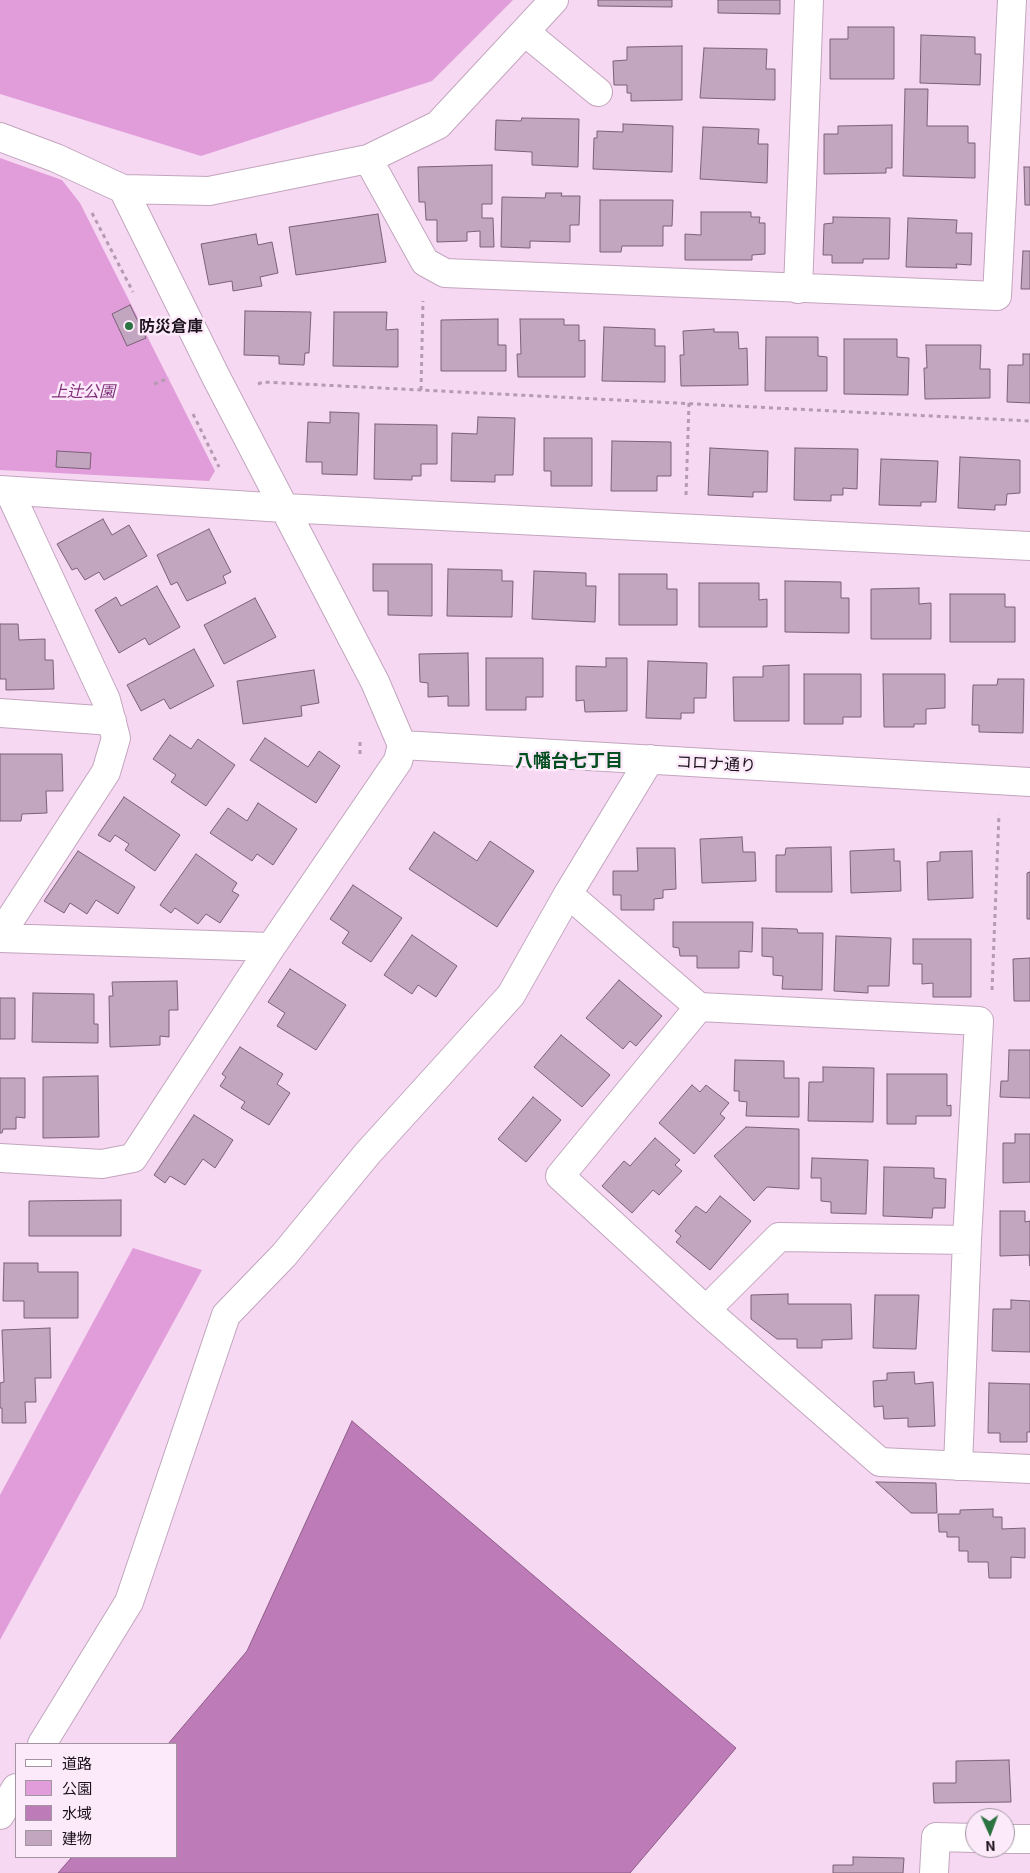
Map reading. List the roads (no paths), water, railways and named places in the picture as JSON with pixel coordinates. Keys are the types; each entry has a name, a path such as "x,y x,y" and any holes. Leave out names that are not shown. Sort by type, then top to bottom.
{"street":[{"path":"0,137 56,158 123,188 209,191 368,159 438,125 554,0"},
{"path":"798,289 809,0"},
{"path":"368,159 425,262 445,273 997,296 1012,0"},
{"path":"525,32 598,92"},
{"path":"0,1158 102,1164 134,1158 271,947 398,762 402,745 375,682 216,377 123,188"},
{"path":"0,937 106,772 116,738 106,700 5,491 284,508 1030,546"},
{"path":"0,713 112,721"},
{"name":"コロナ通り","path":"402,745 1030,782"},
{"path":"43,1743 129,1602 226,1315 284,1255 367,1154 510,995 568,894 650,759"},
{"path":"568,894 699,1007 979,1021 967,1240 958,1466"},
{"path":"0,937 271,947"},
{"path":"699,1007 560,1176 706,1310 880,1462 1030,1469"},
{"path":"706,1310 779,1237 967,1240"},
{"path":"0,1815 15,1790"},
{"path":"934,1873 936,1837 965,1838"},
{"path":"1015,1839 1030,1840"}],"water":[{"path":"352,1421 736,1748 630,1873 58,1873 71,1858 178,1858 178,1743 169,1743 247,1651"}],"place":[{"name":"防災倉庫","path":"129,326"}],"district":[{"name":"八幡台七丁目","path":"569,760"}],"park label":[{"name":"上辻公園","path":"83,391"}]}
